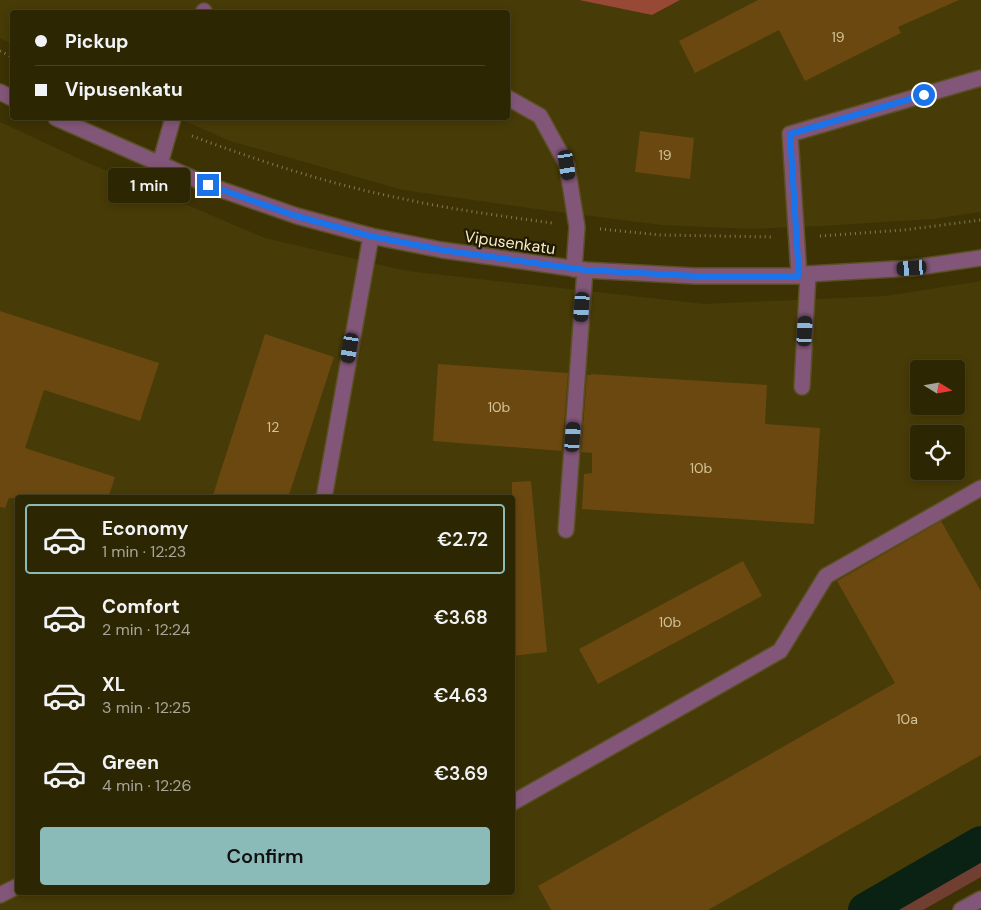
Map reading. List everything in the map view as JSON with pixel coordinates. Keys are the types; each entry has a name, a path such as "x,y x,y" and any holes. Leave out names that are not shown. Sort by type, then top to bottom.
{"street":[{"path":"802,387 804,275 790,134 981,78"},
{"path":"510,99 540,116 567,165 577,227 580,269 566,530"},
{"name":"Vipusenkatu","path":"61,120 208,185 296,216 370,236 442,250 580,269 695,276 804,275 912,268 981,258"},
{"path":"160,164 172,120"},
{"path":"325,495 370,236"},
{"path":"515,801 780,650 826,576 981,488"},
{"path":"0,895 15,888"},
{"path":"962,910 981,899"}],"shaded area":[{"path":"0,0 579,0 652,15 680,0 981,0 981,212 933,219 752,229 661,225 403,190 230,141 183,120 510,120 510,10 10,10 10,43 0,38"},
{"path":"579,0 680,0 652,15"},
{"path":"0,122 84,161 265,238 407,271 704,304 886,296 981,281 981,834 850,910 0,910"},
{"path":"981,854 981,877 923,910 886,910"}],"building":[{"path":"758,0 959,0 898,27 901,33 805,81 779,30 695,73 679,41"},
{"path":"640,131 694,138 690,179 635,172"},
{"path":"0,311 159,363 140,421 44,390 25,448 115,477 109,495 15,495 15,498 9,498 5,508 0,507"},
{"path":"265,334 334,357 289,495 213,495"},
{"path":"438,364 568,373 562,451 433,441"},
{"path":"587,375 767,385 765,424 820,428 814,524 582,509 584,474 592,473 592,453 581,452"},
{"path":"531,481 547,652 515,656 515,495 512,495 512,482"},
{"path":"941,521 981,591 981,755 708,910 551,910 538,886 895,683 837,581"},
{"path":"743,561 762,596 598,684 579,649"}],"waterway":[{"path":"865,910 981,843"}],"route":[{"path":"208,185 296,216 370,236 442,250 585,270 695,276 799,276 790,134 924,95"}]}
